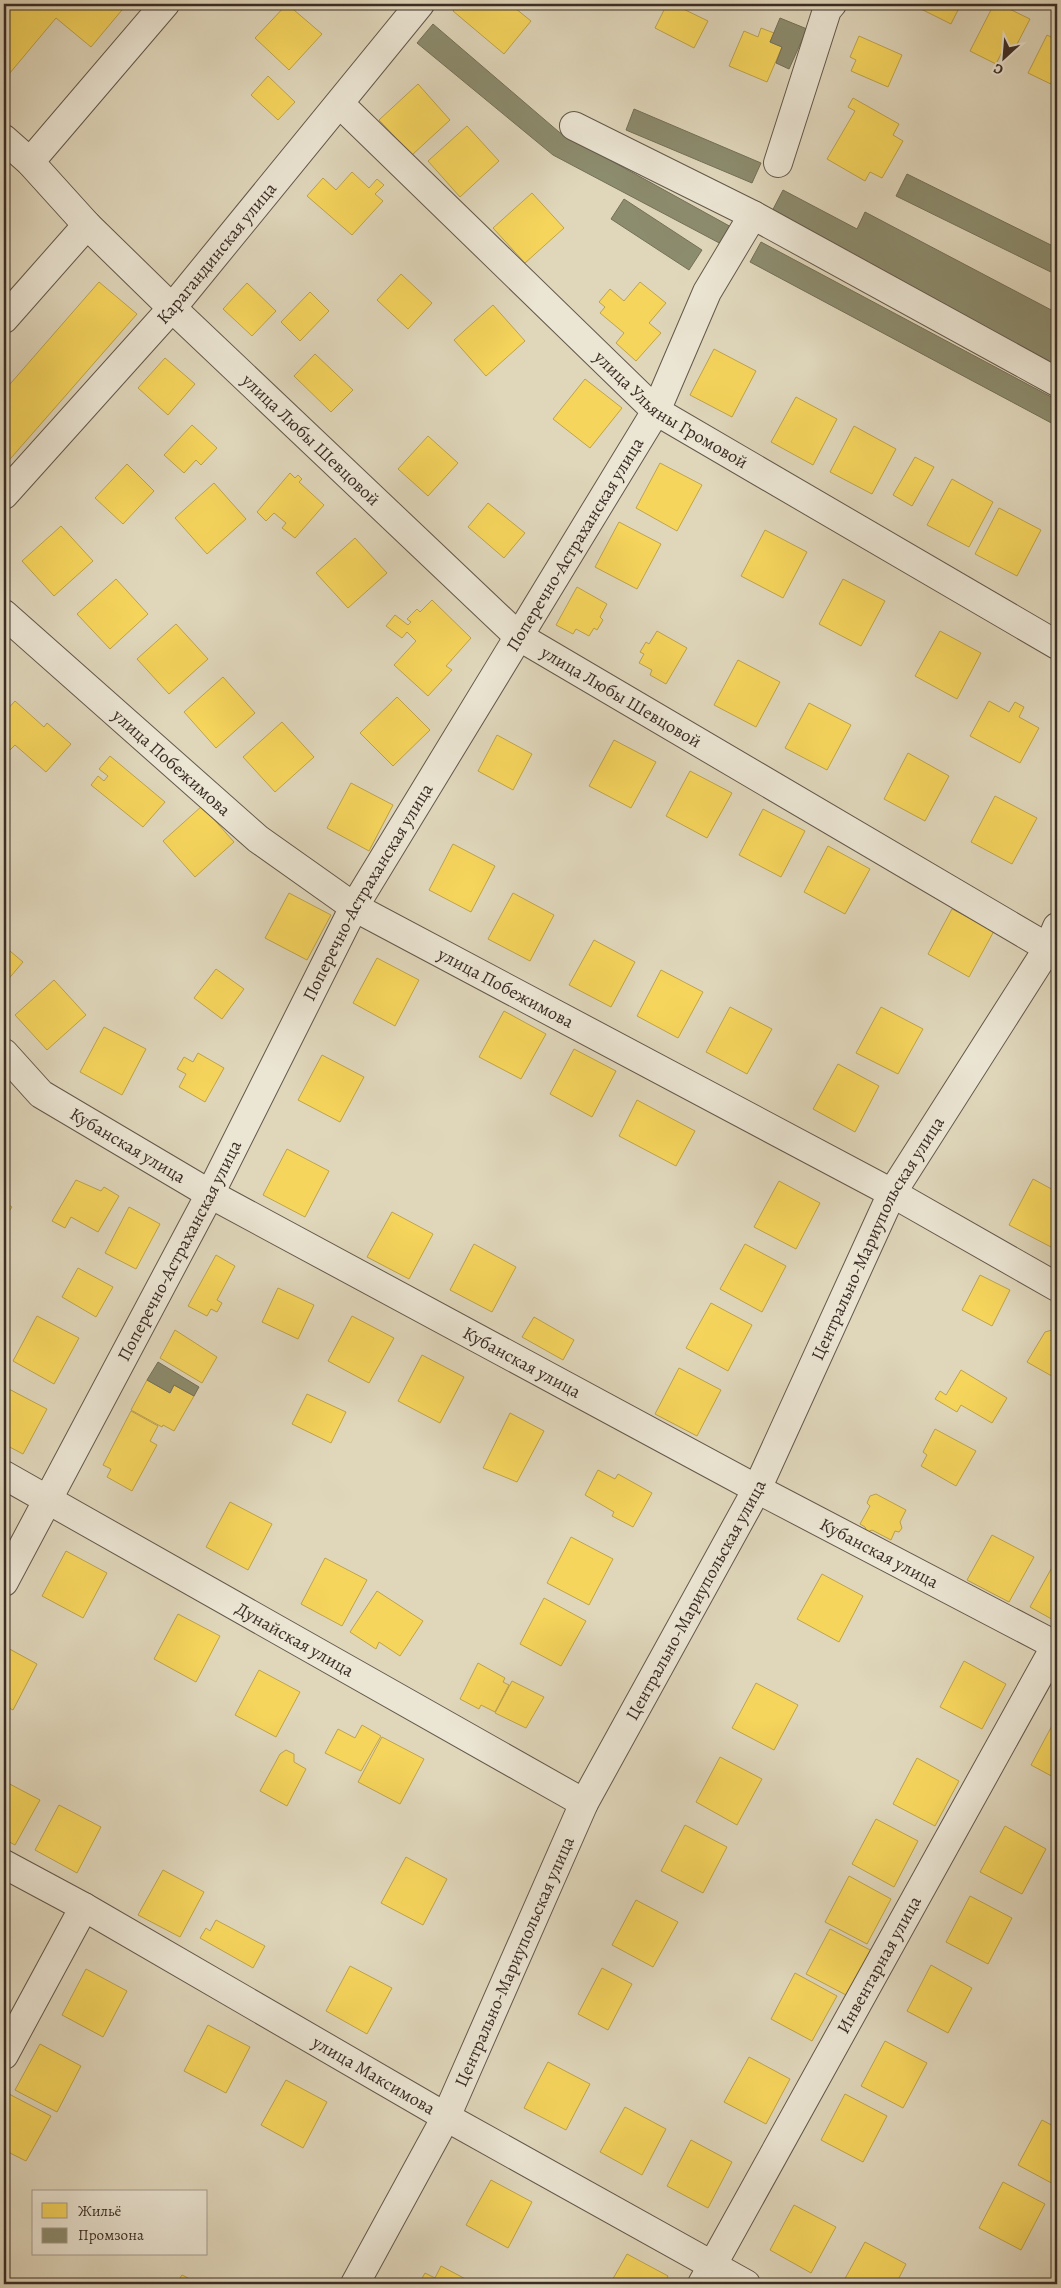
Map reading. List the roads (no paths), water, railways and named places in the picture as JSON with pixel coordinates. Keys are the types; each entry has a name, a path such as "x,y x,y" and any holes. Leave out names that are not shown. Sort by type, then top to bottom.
{"street":[{"path":"13,153 165,4"},
{"name":"Карагандинская улица","path":"4,495 172,308 420,4"},
{"path":"778,163 824,6"},
{"name":"улица Ульяны Громовой","path":"340,104 656,412 1057,645"},
{"path":"574,126 753,216 1057,382"},
{"name":"улица Любы Шевцовой","path":"13,153 172,308 518,636 1054,942"},
{"name":"Поперечно-Астраханская улица","path":"4,1582 210,1194 354,907 656,412 707,292 753,216"},
{"path":"4,319 87,224"},
{"name":"улица Побежимова","path":"4,614 258,839 354,907 892,1193 1057,1287"},
{"name":"Центрально-Мариупольская улица","path":"355,2284 446,2116 584,1803 757,1489 892,1193 1054,942"},
{"name":"Кубанская улица","path":"4,1053 41,1094 210,1194 757,1489 1057,1646"},
{"name":"Дунайская улица","path":"4,1475 48,1498 584,1803"},
{"name":"Инвентарная улица","path":"708,2275 1057,1646"},
{"name":"улица Максимова","path":"4,1864 84,1907 446,2116 708,2275 746,2284"},
{"path":"4,2055 84,1907"}]}
